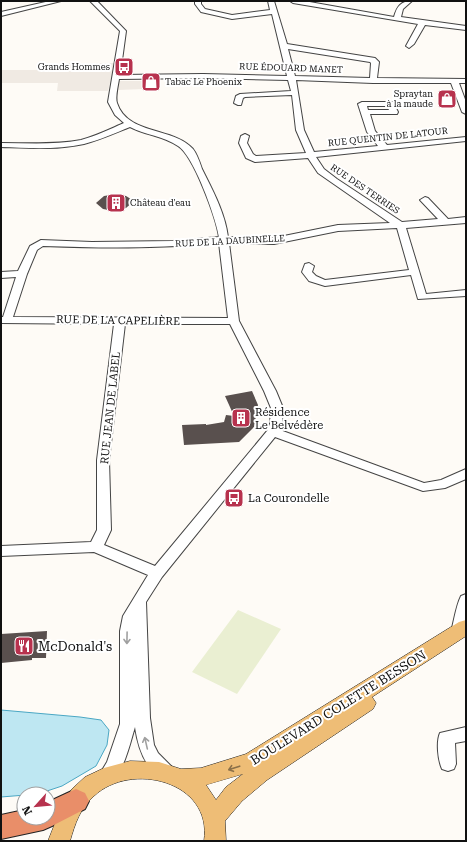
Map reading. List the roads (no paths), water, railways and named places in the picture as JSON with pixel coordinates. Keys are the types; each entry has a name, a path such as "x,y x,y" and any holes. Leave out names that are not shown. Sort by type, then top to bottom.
{"highway":[{"path":"56,811 76,801"},
{"path":"1,827 16,824"}],"main road":[{"name":"BOULEVARD COLETTE BESSON","path":"174,776 201,777 252,762 464,626"},
{"name":"BOULEVARD COLETTE BESSON","path":"216,834 234,794 260,773 464,626"},
{"path":"59,841 64,823 76,801 91,785 106,777 128,770 150,770 174,776 196,788 206,803 216,834"}],"street":[{"path":"1,14 58,1"},
{"path":"93,1 123,31 112,102 118,115 130,124 182,144 190,151 213,201 225,241 225,256 234,321 270,391 277,408 276,424 273,432 157,573 130,616 127,632 128,724 114,765 106,777"},
{"path":"198,1 198,4 203,11 232,17 274,12"},
{"name":"RUE DES TERRIES","path":"270,1 284,46 295,93 300,130 305,144 321,171 400,225"},
{"path":"293,1 397,19 466,28"},
{"path":"397,19 400,8 409,1"},
{"path":"409,46 413,42 414,37 423,22"},
{"path":"284,46 372,60 376,62 373,81"},
{"name":"RUE ÉDOUARD MANET","path":"116,77 206,76 373,81 466,81"},
{"path":"454,81 466,112"},
{"path":"238,103 240,96 245,95 295,93"},
{"path":"365,112 371,132 384,147"},
{"path":"1,145 62,144 77,142 94,138 130,124"},
{"name":"RUE QUENTIN DE LATOUR","path":"245,136 243,143 249,156 255,159 466,139"},
{"path":"425,200 446,222"},
{"name":"RUE DE LA DAUBINELLE","path":"22,274 33,248 41,243 92,245 274,241 338,228 466,220"},
{"path":"400,225 404,233 422,297 466,294"},
{"path":"309,266 307,272 309,276 316,281 325,283 414,272"},
{"path":"1,275 22,274 4,320"},
{"name":"RUE DE LA CAPELIÈRE","path":"4,320 234,321"},
{"name":"RUE JEAN DE LABEL","path":"95,547 104,530 103,460 120,321"},
{"path":"273,432 423,487 437,487 445,485 466,473"},
{"path":"1,551 95,547 157,573"},
{"path":"464,626 466,600"},
{"path":"139,602 142,718 146,746 152,758 174,776"},
{"path":"448,764 446,738 466,734"}],"water":[{"path":"1,710 101,720 109,730 107,745 96,766 56,788 56,786 16,786 16,796 1,797"}],"place":[{"name":"Grands Hommes","path":"124,67"},
{"name":"Tabac Le Phoenix","path":"151,82"},
{"name":"Spraytan à la maude","path":"447,99"},
{"name":"Château d'eau","path":"116,203"},
{"name":"Résidence Le Belvédère","path":"241,418"},
{"name":"La Courondelle","path":"234,498"},
{"name":"McDonald's","path":"24,646"}]}
